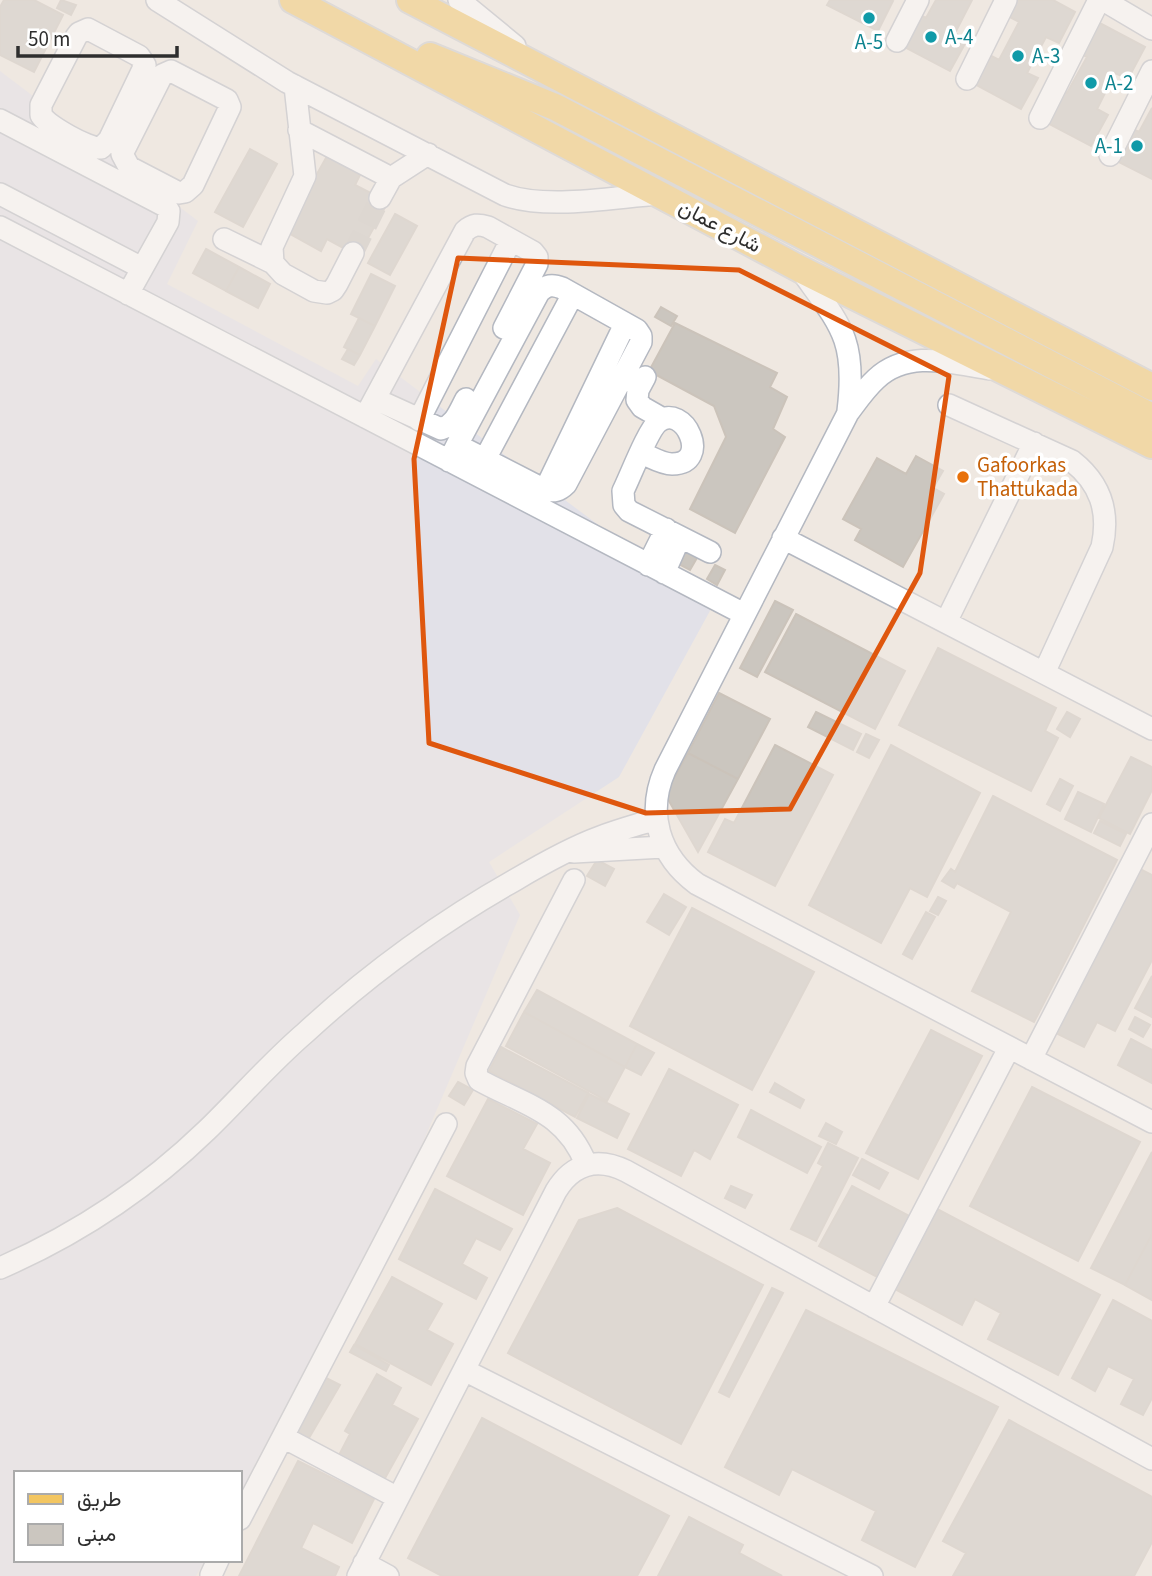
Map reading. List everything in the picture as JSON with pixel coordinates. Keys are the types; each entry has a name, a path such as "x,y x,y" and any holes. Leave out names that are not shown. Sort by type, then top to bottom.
{"main road":[{"name":"شارع عمان","path":"293,0 800,269 1152,445"},
{"path":"410,0 1152,387"},
{"path":"352,31 433,57 555,107 1152,417"},
{"path":"1038,327 1089,340 1152,368"}],"street":[{"path":"157,0 295,86 505,195 521,200 551,202 659,194"},
{"path":"459,0 540,68"},
{"path":"897,41 918,0"},
{"path":"967,79 1006,0"},
{"path":"1040,118 1101,0 1149,25"},
{"path":"27,134 79,33 88,29 144,61 144,69 124,129 122,154 126,163 173,191 184,192 194,185 229,111 229,104 176,72 166,72 124,129 106,145 95,148 47,123 40,110"},
{"path":"1110,155 1152,71"},
{"path":"273,262 272,247 305,176 295,86"},
{"path":"0,120 165,206 169,211 167,222 128,294"},
{"path":"299,130 391,178"},
{"path":"380,198 391,178 428,154"},
{"path":"0,194 142,268"},
{"path":"480,224 533,252 537,257 537,264 449,427 441,429 419,420 370,408 465,231 472,225 480,224"},
{"path":"0,227 128,294 465,454 552,492 560,490 566,484 641,342 637,330 554,285 545,287 539,292 465,454"},
{"path":"223,239 273,262 283,274 314,291 327,293 337,285 353,253"},
{"path":"419,420 511,240"},
{"path":"800,269 834,316 847,341 852,369 848,413"},
{"path":"465,454 573,294"},
{"path":"1010,372 932,360 903,363 876,378 848,413 660,781 656,819 663,847 677,868 697,884 1152,1122"},
{"path":"641,453 674,465 685,461 692,452 694,440 689,430 672,419 663,419 642,407 637,400 638,390 645,377"},
{"path":"949,405 1072,461 1085,471 1098,491 1106,515 1102,547 1044,673"},
{"path":"663,419 655,424 623,491 624,505 628,510 710,552"},
{"path":"946,622 1034,443"},
{"path":"465,454 656,569 744,614"},
{"path":"656,569 673,533"},
{"path":"783,538 1152,729"},
{"path":"0,1268 61,1238 136,1191 206,1132 302,1035 368,978 468,907 600,836 656,819"},
{"path":"1031,1059 1152,824"},
{"path":"565,853 663,847"},
{"path":"574,880 477,1066 476,1073 479,1080 556,1120 570,1133 581,1149 586,1164"},
{"path":"874,1307 1009,1048"},
{"path":"242,1515 446,1124"},
{"path":"388,1576 361,1570 556,1191 563,1179 573,1170 586,1164 614,1165 1152,1459"},
{"path":"464,1370 872,1576"},
{"path":"282,1437 398,1498"}],"highlighted area":[{"path":"458,258 739,270 949,376 920,573 790,809 646,813 429,743 414,459"}],"shaded area":[{"path":"0,71 198,221 167,284 358,386 376,359 711,609 619,777 489,862 520,915 420,1149 242,1489 242,1471 14,1471 14,1562 204,1562 196,1576 0,1576"}],"building":[{"path":"4,0 34,0 63,15 34,72 0,55 0,7"},
{"path":"61,0 76,5 71,15 57,8"},
{"name":"A-5","path":"830,0 893,1 878,31 827,5"},
{"name":"A-4","path":"936,0 972,0 955,33 967,40 950,71 897,43 914,12 926,18"},
{"name":"A-3","path":"1014,0 1053,0 1075,12 1059,43 1046,37 1027,73 1038,78 1021,109 971,82 986,53 999,60 1019,22 1006,15"},
{"name":"A-2","path":"1092,19 1145,47 1128,79 1115,73 1097,109 1108,115 1091,146 1040,119 1056,88 1067,93 1087,57 1075,51"},
{"name":"A-1","path":"1152,108 1152,179 1115,160 1131,128 1139,132"},
{"path":"250,149 277,164 243,227 215,212"},
{"path":"327,156 360,175 355,185 388,202 358,256 327,239 321,251 285,231"},
{"path":"395,214 417,226 390,275 368,263"},
{"path":"206,249 239,267 226,291 193,273"},
{"path":"239,267 270,284 258,308 226,291"},
{"path":"371,274 395,286 375,326 351,314"},
{"path":"661,307 677,316 671,326 655,317"},
{"path":"359,318 375,326 360,355 344,347"},
{"path":"675,323 777,373 770,387 787,397 773,429 785,437 735,533 690,509 726,437 714,406 649,371"},
{"path":"348,349 360,355 354,365 342,359"},
{"path":"916,456 943,471 933,488 944,494 903,567 855,540 861,529 843,519 877,458 906,474"},
{"path":"681,546 698,556 690,570 673,561"},
{"path":"715,565 725,570 717,585 707,579"},
{"path":"775,601 793,610 757,677 740,668"},
{"path":"796,614 905,671 875,729 765,672"},
{"path":"938,648 1056,708 1045,731 1058,738 1031,791 899,725"},
{"path":"719,693 770,719 738,779 688,753"},
{"path":"816,712 861,734 853,750 808,727"},
{"path":"1067,712 1080,719 1070,737 1057,729"},
{"path":"866,734 879,740 869,758 857,752"},
{"path":"775,745 833,775 775,886 708,852 725,819 734,823"},
{"path":"891,745 980,793 927,897 910,888 881,943 809,905"},
{"path":"688,753 738,779 698,852 665,794"},
{"path":"1131,757 1152,767 1152,790 1130,834 1099,818"},
{"path":"1060,779 1073,786 1060,811 1047,804"},
{"path":"1078,792 1104,804 1091,832 1065,819"},
{"path":"993,796 1117,860 1034,1022 972,991 1011,912 957,883 954,888 942,881 951,869 955,872"},
{"path":"1100,821 1126,834 1120,846 1094,833"},
{"path":"597,860 614,869 605,886 587,876"},
{"path":"1136,867 1152,875 1152,960 1115,1031 1097,1022 1084,1047 1050,1030"},
{"path":"664,894 686,907 669,935 647,922"},
{"path":"938,897 946,901 938,915 930,911"},
{"path":"692,908 814,972 752,1090 630,1026"},
{"path":"926,912 935,917 912,959 903,954"},
{"path":"1152,976 1152,1017 1135,1008"},
{"path":"537,990 637,1044 625,1067 524,1012"},
{"path":"524,1012 625,1067 607,1101 506,1046"},
{"path":"1135,1017 1150,1025 1143,1037 1129,1029"},
{"path":"931,1030 982,1056 918,1179 866,1153"},
{"path":"1131,1039 1152,1050 1152,1083 1118,1065"},
{"path":"637,1044 654,1053 641,1075 625,1067"},
{"path":"501,1047 588,1093 575,1117 489,1071"},
{"path":"669,1069 738,1105 710,1159 694,1150 681,1176 628,1149"},
{"path":"458,1082 473,1090 464,1105 449,1096"},
{"path":"775,1083 804,1100 800,1108 770,1092"},
{"path":"1032,1087 1140,1142 1078,1261 970,1206"},
{"path":"589,1094 629,1114 617,1138 577,1118"},
{"path":"488,1099 537,1124 523,1149 550,1163 523,1215 447,1176"},
{"path":"751,1110 821,1147 807,1173 738,1137"},
{"path":"826,1123 842,1132 836,1144 819,1136"},
{"path":"828,1143 858,1158 816,1241 791,1229 823,1166 818,1163"},
{"path":"1152,1152 1152,1234 1125,1285 1091,1268"},
{"path":"862,1159 888,1173 879,1189 853,1175"},
{"path":"731,1186 752,1195 745,1208 725,1198"},
{"path":"852,1186 911,1217 879,1278 819,1246"},
{"path":"435,1189 512,1229 500,1250 476,1238 462,1264 487,1278 476,1299 399,1259"},
{"path":"617,1208 763,1285 681,1444 508,1353 579,1220"},
{"path":"937,1209 1100,1295 1058,1375 988,1339 1001,1313 975,1299 962,1325 895,1289"},
{"path":"1152,1234 1152,1300 1125,1285"},
{"path":"392,1277 442,1304 427,1330 453,1344 431,1385 355,1344"},
{"path":"772,1288 783,1293 729,1397 719,1392"},
{"path":"1113,1300 1152,1321 1152,1398 1143,1415 1121,1404 1134,1379 1108,1366 1095,1391 1072,1378"},
{"path":"806,1310 998,1407 915,1567 862,1540 876,1511 792,1469 779,1495 725,1467"},
{"path":"354,1345 389,1365 386,1371 350,1352"},
{"path":"377,1374 401,1388 392,1405 418,1419 384,1480 339,1455 350,1434 345,1431"},
{"path":"324,1377 340,1385 309,1438 293,1430"},
{"path":"482,1418 669,1516 637,1576 442,1576 408,1558"},
{"path":"1009,1420 1152,1497 1152,1542 1134,1576 953,1576 966,1553 943,1541"},
{"path":"298,1461 374,1499 352,1543 313,1523 301,1548 339,1567 335,1576 239,1576"},
{"path":"689,1517 743,1545 739,1553 782,1576 658,1576"}],"tunnel":[{"path":"353,253 380,198"}],"place":[{"name":"A-5","path":"869,18"},
{"name":"A-4","path":"931,37"},
{"name":"A-3","path":"1018,56"},
{"name":"A-2","path":"1091,83"},
{"name":"A-1","path":"1137,146"},
{"name":"Gafoorkas Thattukada","path":"963,477"}]}
